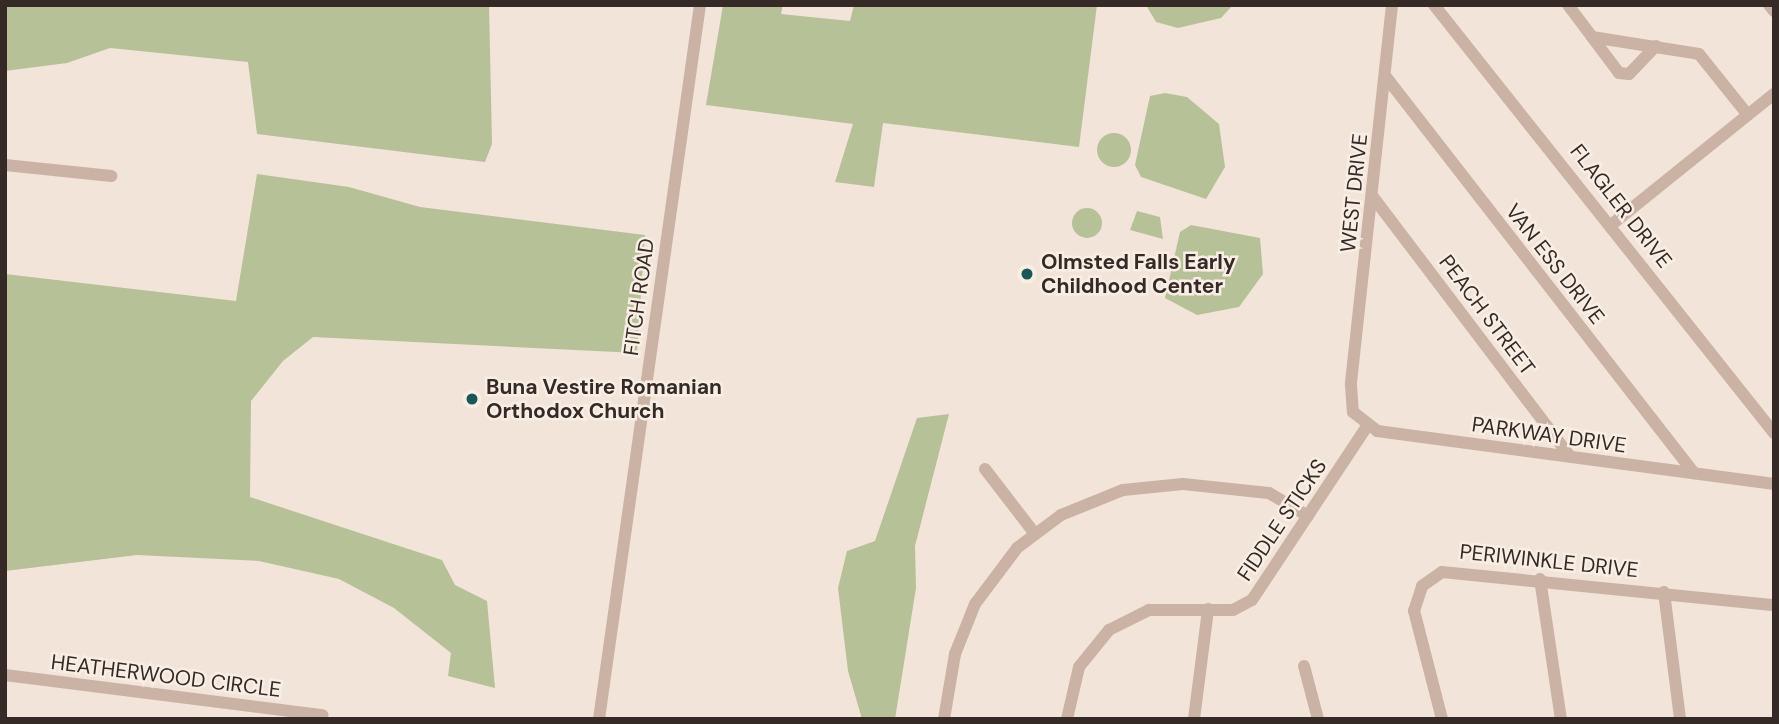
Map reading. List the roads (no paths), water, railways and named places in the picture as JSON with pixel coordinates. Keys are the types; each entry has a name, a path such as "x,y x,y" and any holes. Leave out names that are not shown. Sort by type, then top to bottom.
{"street":[{"name":"FITCH ROAD","path":"599,719 700,5"},
{"name":"WEST DRIVE","path":"1368,425 1353,412 1351,385 1392,5"},
{"name":"FLAGLER DRIVE","path":"1434,5 1774,433"},
{"path":"1568,5 1619,73 1629,74 1656,46"},
{"path":"1769,5 1774,11"},
{"path":"1592,37 1699,54 1746,114"},
{"name":"VAN ESS DRIVE","path":"1386,77 1694,473"},
{"path":"1611,225 1774,94"},
{"path":"5,165 111,176"},
{"name":"PEACH STREET","path":"1373,197 1570,457"},
{"name":"PARKWAY DRIVE","path":"1368,425 1570,457 1774,484"},
{"name":"FIDDLE STICKS","path":"1067,719 1079,667 1109,630 1149,610 1233,610 1252,600 1368,425"},
{"path":"985,469 1035,534"},
{"path":"944,719 955,654 969,616 990,580 1035,534 1091,501 1150,486 1269,493 1308,516"},
{"name":"PERIWINKLE DRIVE","path":"1441,719 1415,617 1422,586 1455,570 1774,605"},
{"path":"1540,579 1561,719"},
{"path":"1664,592 1680,719"},
{"path":"1194,719 1208,610"},
{"path":"1304,666 1318,719"},
{"name":"HEATHERWOOD CIRCLE","path":"5,676 323,715"}],"place":[{"name":"Olmsted Falls Early Childhood Center","path":"1027,274"},
{"name":"Buna Vestire Romanian Orthodox Church","path":"472,399"}]}
